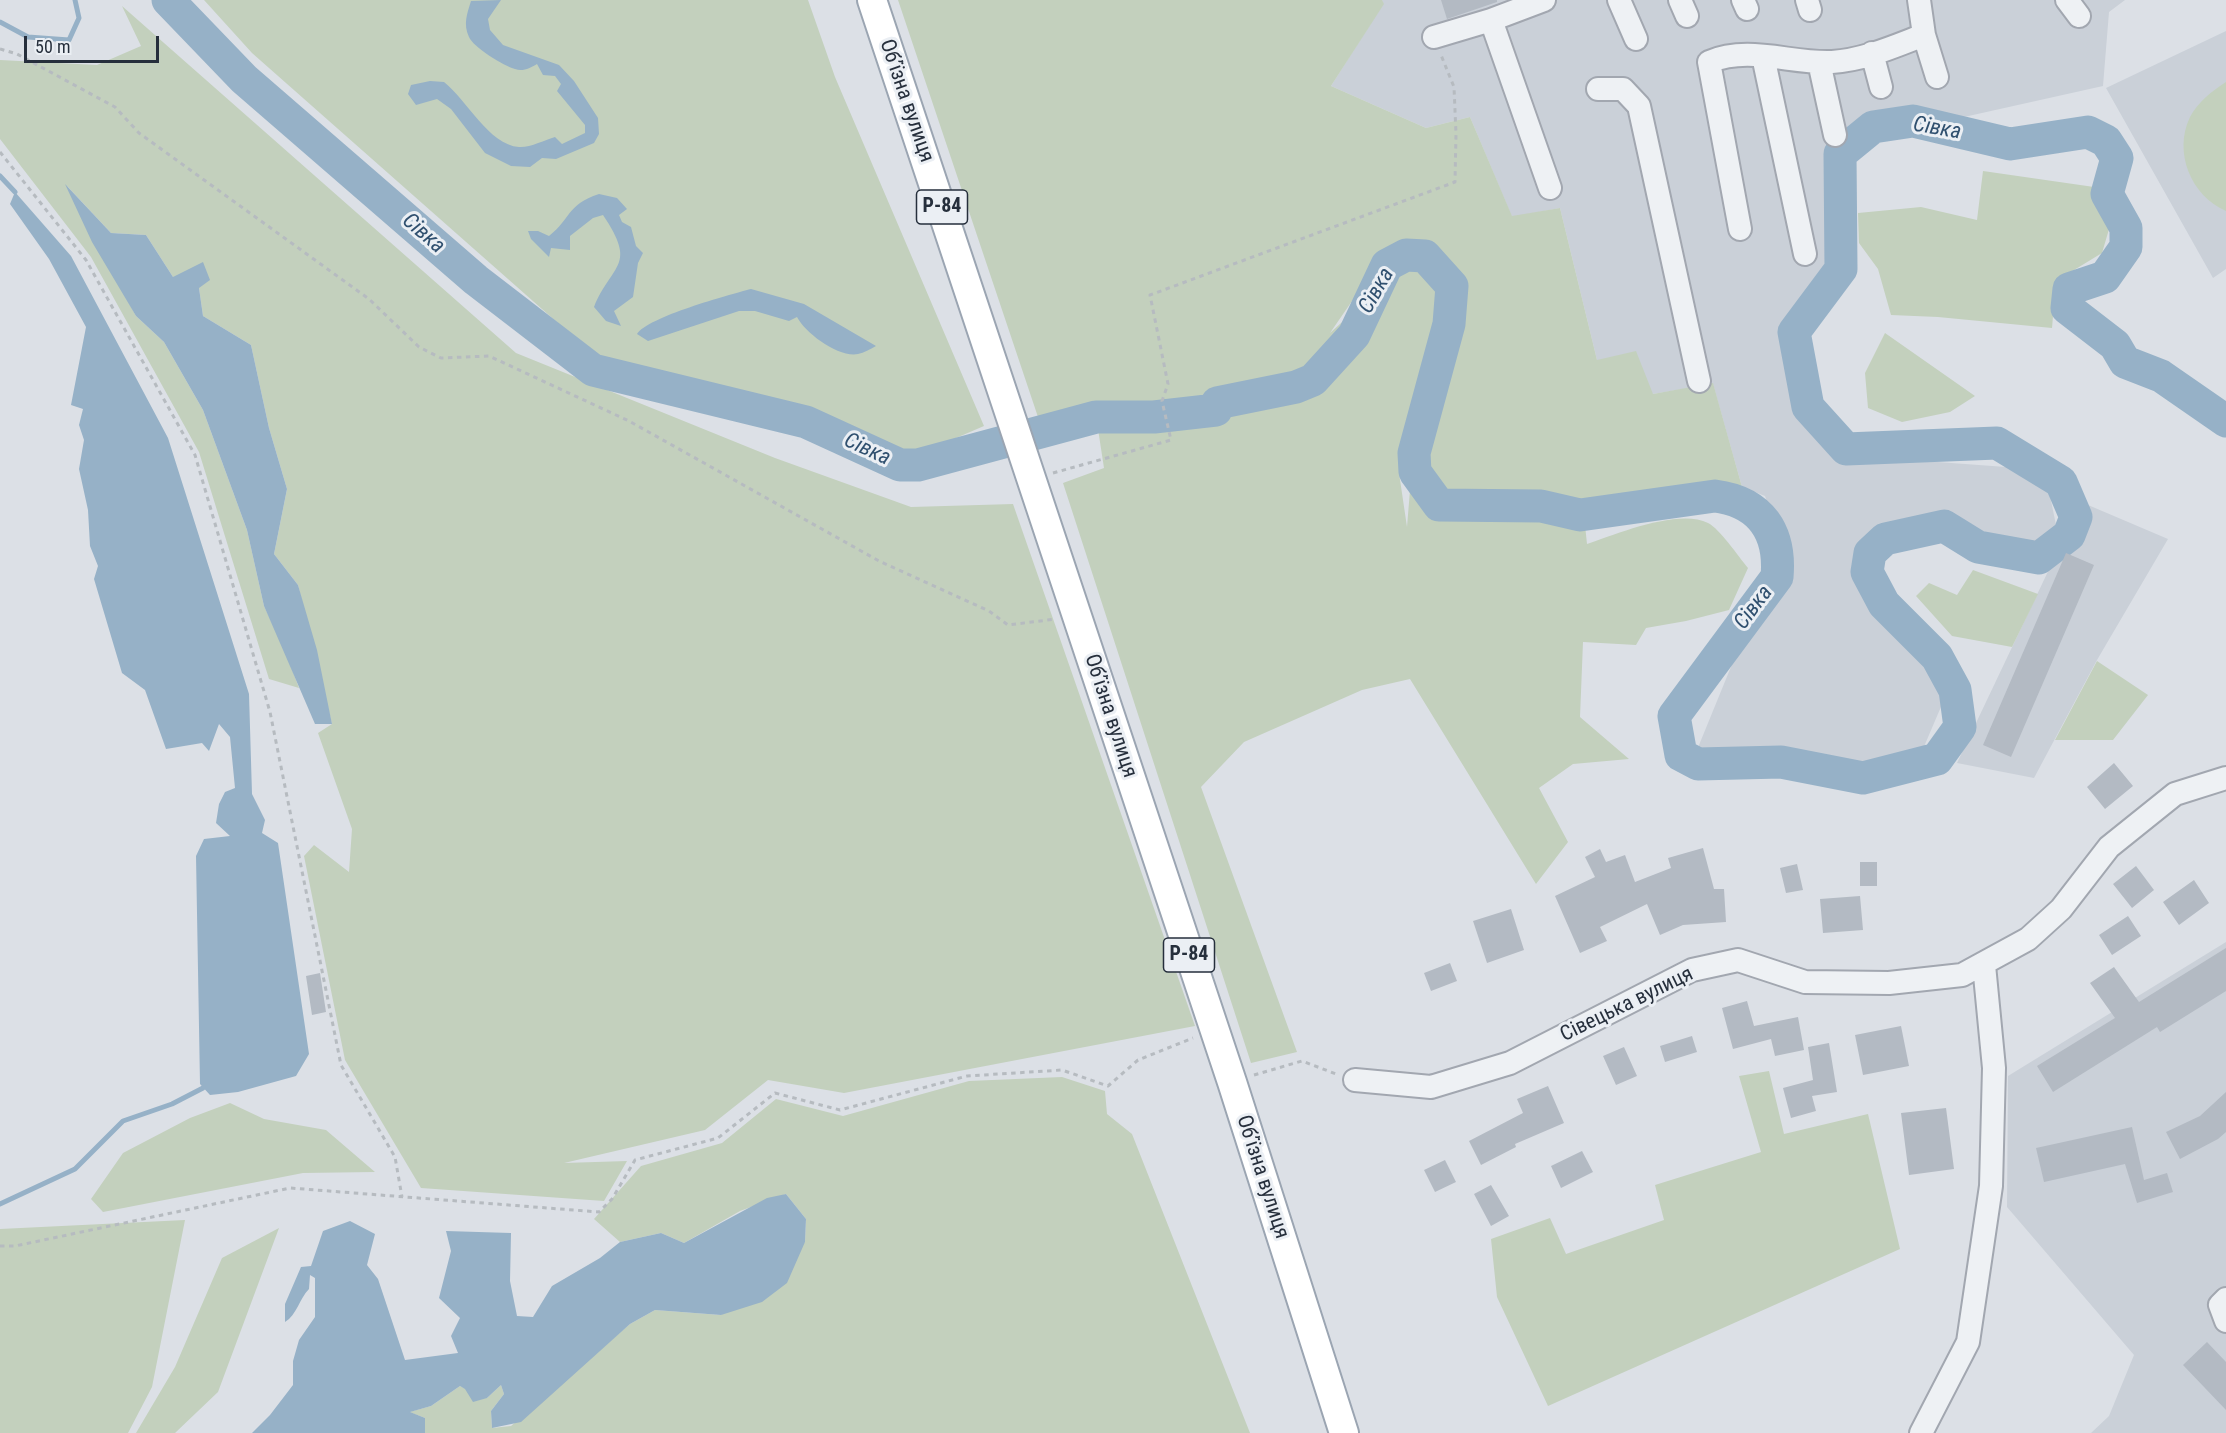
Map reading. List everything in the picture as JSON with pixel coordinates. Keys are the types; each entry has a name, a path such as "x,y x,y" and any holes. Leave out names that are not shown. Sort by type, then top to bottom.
{"main road":[{"name":"Обʼїзна вулиця","path":"872,0 1012,414 1119,749 1215,1029 1344,1433"}],"street":[{"path":"1434,37 1491,20 1544,0"},
{"path":"1619,0 1636,39"},
{"path":"1919,0 1924,35 1937,77"},
{"path":"1491,20 1550,188"},
{"path":"1740,229 1709,62 1731,56 1763,56 1819,62 1842,61 1924,35"},
{"path":"1872,53 1881,87"},
{"path":"1763,56 1805,254"},
{"path":"1819,62 1835,135"},
{"path":"1598,88 1623,89 1639,106 1699,381"},
{"name":"Сівецька вулиця","path":"1355,1080 1431,1087 1499,1066 1692,970 1738,960 1805,982 1889,983 1962,975 2028,939 2061,909 2109,848 2175,794 2226,778"},
{"path":"1921,1433 1968,1342 1991,1186 1994,1068 1984,965"},
{"path":"2226,1299 2220,1305 2226,1321"}],"path":[{"path":"1033,478 1171,440 1162,401 1168,384 1150,295 1455,182 1454,87 1434,37"},
{"path":"0,49 17,54 115,107 139,133 369,299 419,347 441,358 489,356 629,421 879,561 989,611 1008,625 1078,616"},
{"path":"0,152 86,260 195,455 270,712 341,1065 395,1158 402,1197"},
{"path":"0,1246 15,1246 290,1188 599,1212 612,1199 635,1160 718,1138 775,1093 840,1110 967,1076 1062,1070 1108,1086 1138,1060 1215,1029"},
{"path":"1232,1082 1302,1061 1355,1080"}],"shaded area":[{"path":"1382,0 2125,0 2109,12 2103,86 1964,117 1905,112 1853,132 1835,160 1834,267 1794,314 1789,326 1802,408 1820,436 1842,455 2006,467 2048,486 2056,525 2036,544 1976,530 1917,521 1886,531 1863,554 1865,580 1881,612 1931,663 1949,688 1920,756 1866,768 1783,754 1697,750 1746,630 1784,577 1787,559 1765,496 1742,487 1713,384 1653,394 1597,360 1560,208 1512,217 1470,117 1426,128 1331,86 1383,4"},
{"path":"2226,31 2226,269 2213,278 2106,88"},
{"path":"2081,502 2168,539 2097,660 2034,778 1957,763"},
{"path":"2226,942 2226,1433 2091,1433 2109,1416 2134,1355 2007,1207 2008,1076"}],"green space":[{"path":"204,0 808,0 835,77 984,426 921,453 904,451 812,410 602,362 252,53"},
{"path":"898,0 1382,0 1384,4 1331,86 1426,128 1470,117 1512,216 1560,208 1597,360 1636,351 1653,394 1713,383 1742,487 1583,506 1543,499 1443,497 1425,465 1462,289 1433,247 1381,259 1330,333 1394,275 1419,268 1442,288 1399,473 1407,527 1410,490 1432,510 1542,514 1585,525 1587,544 1665,520 1696,519 1713,526 1748,568 1729,610 1646,628 1636,645 1583,642 1580,717 1629,759 1573,764 1539,788 1568,842 1536,884 1410,679 1362,690 1244,742 1201,787 1297,1052 1251,1063 1063,483 1104,468 1098,429 1181,422 1181,404 1097,408 1039,420"},
{"path":"122,6 516,353 775,458 911,507 1013,504 1195,1026 844,1093 768,1080 705,1130 564,1163 627,1161 604,1201 421,1188 345,1060 304,856 314,845 349,872 352,829 318,733 332,724 298,585 274,554 287,489 269,428 251,345 203,316 199,288 173,277 146,235 111,233 67,186 136,316 164,342 203,410 247,530 264,606 284,648 299,688 269,679 199,452 91,257 0,139 0,60 97,65 141,46"},
{"path":"2226,82 2226,211 2203,195 2195,184 2188,172 2184,144 2185,130 2197,106"},
{"path":"1983,171 2101,188 2112,219 2102,253 2056,281 2052,328 1891,315 1878,269 1859,243 1858,213 1921,207 1977,220"},
{"path":"1885,333 1975,396 1950,412 1902,422 1868,408 1865,373"},
{"path":"1973,570 2038,594 2012,647 1952,636 1916,596 1929,583 1957,595"},
{"path":"2097,661 2148,695 2113,740 2055,740"},
{"path":"1769,1071 1784,1134 1868,1114 1900,1249 1548,1406 1497,1297 1491,1239 1550,1218 1566,1254 1664,1220 1655,1185 1761,1152 1739,1076"},
{"path":"1062,1077 1105,1091 1107,1114 1132,1134 1250,1433 425,1433 425,1418 409,1412 431,1406 460,1386 487,1398 501,1385 504,1394 491,1411 492,1428 511,1426 630,1324 655,1310 721,1315 805,1242 806,1219 786,1194 740,1211 684,1243 661,1233 620,1242 594,1219 641,1166 722,1143 776,1099 843,1116 969,1081"},
{"path":"230,1103 264,1119 326,1130 375,1172 303,1173 103,1212 91,1199 123,1153 190,1118"},
{"path":"185,1220 152,1387 128,1433 0,1433 0,1229"},
{"path":"279,1228 218,1392 175,1433 136,1433 175,1367 222,1258"}],"water":[{"path":"501,0 488,19 490,30 503,45 559,65 574,81 598,118 599,134 594,143 556,159 542,158 530,167 511,166 485,153 451,109 437,99 416,105 408,94 411,85 430,81 444,82 498,139 519,147 555,137 562,144 585,133 585,125 557,91 561,84 555,76 543,75 537,64 524,70 510,67 482,51 469,37 466,23 471,1"},
{"path":"65,184 111,233 146,235 173,277 203,262 210,280 199,288 203,316 251,345 269,428 287,489 274,554 298,585 317,650 332,724 315,724 264,606 247,530 203,410 164,342 136,316 92,242"},
{"path":"15,192 71,256 168,438 249,694 252,794 265,820 262,833 278,843 309,1054 296,1076 238,1092 210,1095 200,1084 196,856 204,839 230,836 216,823 219,804 225,792 235,788 230,737 219,724 209,751 202,743 166,749 145,690 122,673 94,579 98,566 90,546 88,510 79,469 84,440 79,425 83,409 71,405 86,327 49,259 10,204"},
{"path":"599,194 617,198 627,209 619,215 622,222 631,227 636,246 643,253 638,263 633,297 614,311 621,326 606,321 594,307 618,264 620,255 619,245 603,215 593,218 570,236 570,250 551,248 549,257 531,239 528,231 538,231 549,236 574,208 588,198"},
{"path":"751,289 804,304 876,346 858,354 842,352 815,337 797,317 789,321 755,311 739,311 648,341 637,334 644,327 672,314"},
{"path":"786,1194 806,1219 805,1242 787,1283 762,1302 721,1315 655,1310 630,1324 521,1422 492,1428 491,1411 504,1394 501,1385 487,1398 473,1402 465,1389 460,1386 431,1406 410,1412 425,1418 425,1433 252,1433 270,1415 293,1385 293,1361 299,1340 315,1317 315,1278 310,1275 309,1289 285,1322 285,1304 301,1267 311,1266 323,1231 350,1221 375,1234 367,1265 378,1279 405,1360 458,1353 451,1336 460,1318 439,1298 451,1251 446,1231 511,1233 510,1281 517,1316 533,1317 552,1286 600,1258 620,1242 661,1233 684,1243 767,1198"}],"building":[{"path":"1441,0 1497,0 1497,2 1447,19"},
{"path":"2066,553 2094,565 2011,757 1983,745"},
{"path":"2114,763 2133,786 2105,809 2087,787"},
{"path":"1703,848 1714,889 1724,889 1726,922 1683,925 1660,935 1647,904 1600,927 1607,941 1580,953 1555,896 1595,877 1585,857 1600,849 1606,862 1625,855 1635,882 1671,868 1668,858"},
{"path":"1860,862 1877,862 1877,886 1860,886"},
{"path":"1797,864 1803,890 1786,893 1780,868"},
{"path":"2136,866 2154,890 2132,908 2113,884"},
{"path":"2194,880 2209,903 2179,925 2163,902"},
{"path":"1860,896 1863,930 1823,933 1820,899"},
{"path":"1511,909 1524,950 1487,963 1473,921"},
{"path":"2128,916 2141,936 2112,955 2099,935"},
{"path":"2226,948 2226,991 2160,1032 2157,1027 2053,1092 2037,1066 2115,1018 2090,983 2114,967 2139,1002"},
{"path":"1450,963 1457,981 1431,991 1424,973"},
{"path":"320,973 326,1012 312,1015 306,976"},
{"path":"1747,1001 1754,1026 1798,1017 1804,1050 1775,1056 1771,1039 1733,1049 1722,1008"},
{"path":"1901,1026 1909,1066 1863,1075 1855,1035"},
{"path":"1692,1036 1697,1052 1665,1062 1660,1046"},
{"path":"1829,1043 1837,1092 1812,1096 1816,1111 1791,1118 1783,1088 1813,1080 1808,1047"},
{"path":"1624,1047 1637,1076 1616,1085 1603,1056"},
{"path":"1548,1086 1564,1123 1515,1144 1516,1147 1481,1165 1469,1141 1523,1113 1517,1099"},
{"path":"2226,1092 2226,1132 2218,1139 2180,1159 2166,1132 2200,1116"},
{"path":"1946,1108 1954,1169 1909,1175 1901,1113"},
{"path":"2132,1127 2144,1180 2167,1173 2173,1192 2137,1203 2125,1164 2044,1182 2036,1148"},
{"path":"1582,1151 1593,1172 1561,1188 1551,1166"},
{"path":"1445,1160 1456,1182 1435,1192 1424,1170"},
{"path":"1491,1185 1509,1216 1491,1226 1474,1194"},
{"path":"2207,1342 2226,1362 2226,1410 2183,1365"}],"waterway":[{"path":"0,22 28,37 69,40 79,18 75,0"},
{"name":"Сівка","path":"168,0 244,79 476,280 593,370 806,422 900,465 918,465 1096,417 1154,417 1216,410 1217,403 1296,387 1313,380 1354,335 1387,265 1406,255 1425,256 1452,286 1449,324 1414,453 1415,472 1439,505 1541,506 1580,515 1715,496 1731,499 1756,512 1771,533 1775,546 1777,577 1674,716 1681,755 1698,764 1781,762 1863,778 1937,759 1960,727 1955,690 1937,657 1884,604 1867,572 1870,553 1885,539 1944,526 1978,547 2039,558 2069,535 2076,517 2061,482 1997,443 1846,449 1808,407 1794,332 1841,269 1840,154 1873,127 1913,121 2010,144 2088,132 2106,141 2117,158 2107,194 2126,228 2126,247 2105,277 2069,289 2067,308 2115,345 2125,362 2161,376 2226,421"},
{"path":"0,176 15,192"},
{"path":"0,1204 75,1169 123,1121 172,1104 203,1088"}]}
